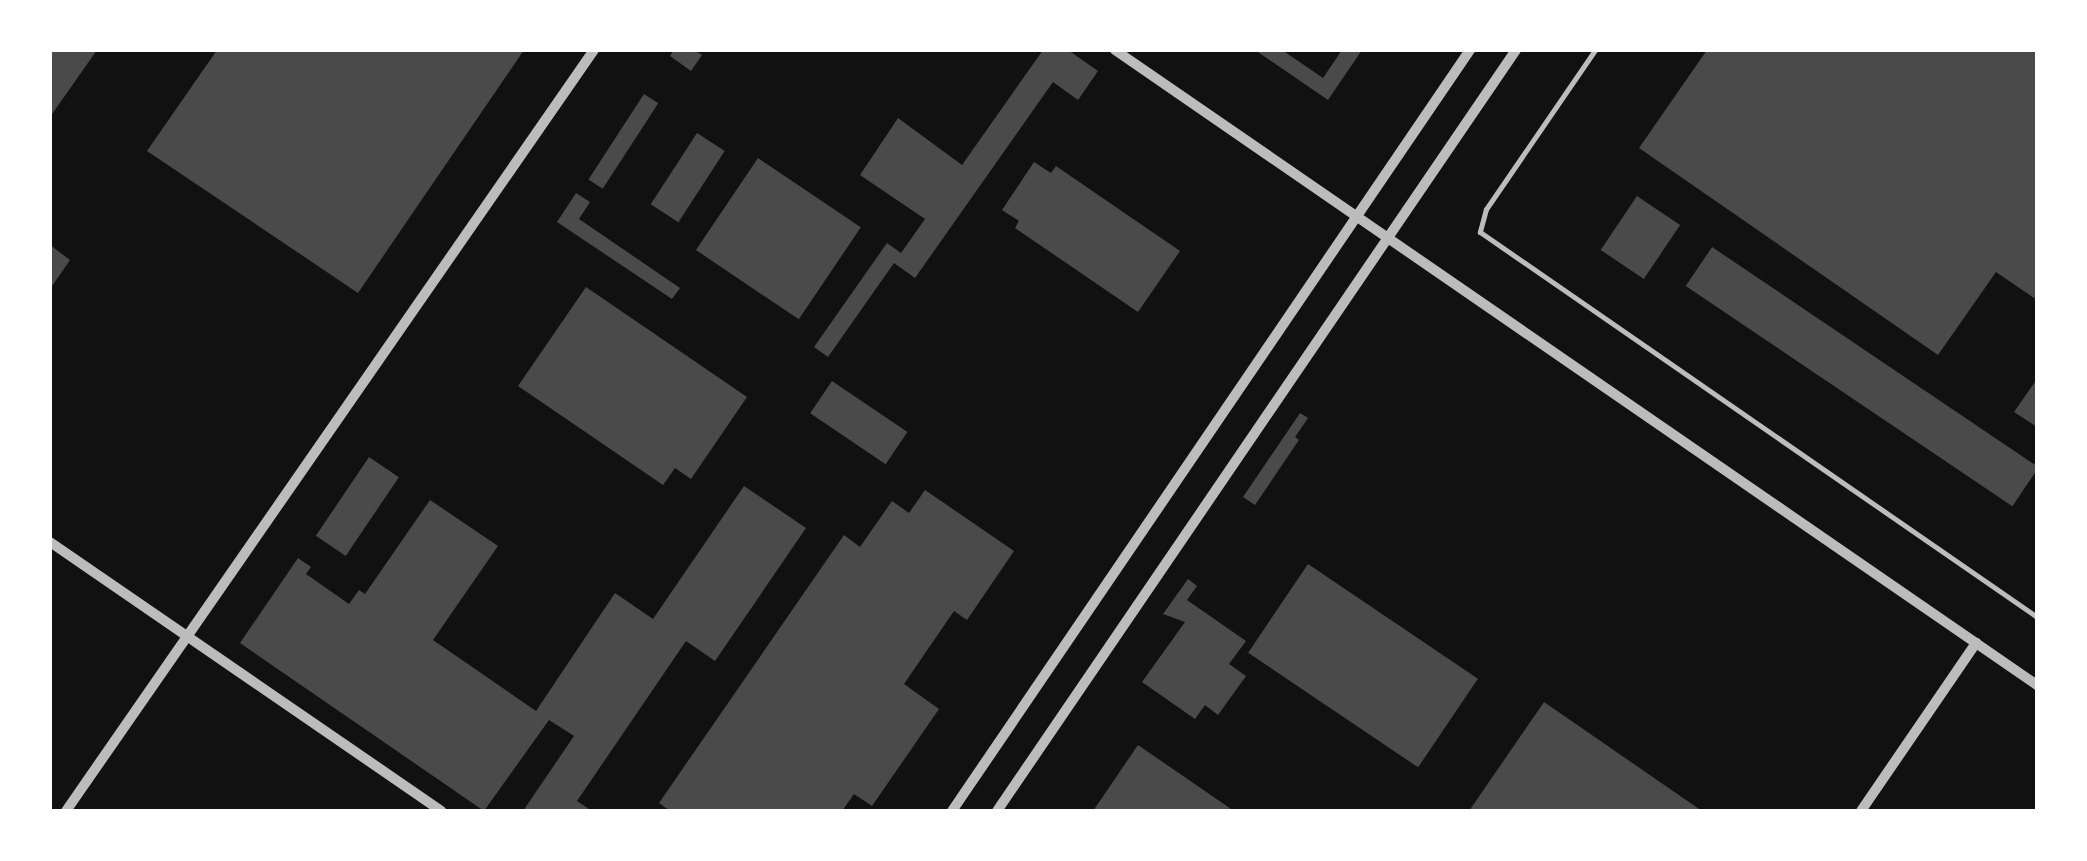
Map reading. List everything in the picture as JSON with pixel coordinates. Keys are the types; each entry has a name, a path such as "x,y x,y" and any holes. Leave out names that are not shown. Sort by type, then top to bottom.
{"street":[{"path":"66,811 594,50"},
{"path":"1115,50 2036,683"},
{"path":"952,811 1470,50"},
{"path":"997,811 1516,50"},
{"path":"50,542 440,811"},
{"path":"1861,811 1976,644"}],"lane":[{"path":"1595,50 1486,210 1480,232 2037,617"}],"building":[{"path":"50,50 97,50 50,117"},
{"path":"217,50 524,50 358,293 147,151"},
{"path":"674,50 694,50 702,55 691,71 670,56"},
{"path":"1043,50 1068,50 1098,71 1078,100 1053,82 915,278 894,263 828,357 814,347 887,243 901,253 925,219 860,175 898,118 962,165"},
{"path":"1255,50 1282,50 1323,78 1342,50 1362,50 1328,100"},
{"path":"1707,50 2037,50 2037,300 1996,272 1938,355 1639,148"},
{"path":"644,94 658,103 603,189 588,180"},
{"path":"697,133 725,151 678,222 651,204"},
{"path":"758,158 861,227 799,319 696,250"},
{"path":"1034,162 1051,173 1056,166 1180,251 1138,312 1015,228 1019,221 1002,210"},
{"path":"576,193 590,202 579,219 680,288 672,299 557,222"},
{"path":"1637,196 1680,225 1644,279 1601,250"},
{"path":"50,245 70,260 50,289"},
{"path":"1712,247 2037,466 2012,506 1686,286"},
{"path":"586,287 747,397 691,479 675,468 663,485 518,386"},
{"path":"2037,379 2037,427 2014,412"},
{"path":"832,381 907,432 886,464 810,413"},
{"path":"1300,413 1308,418 1295,437 1299,440 1255,505 1243,497"},
{"path":"369,457 399,477 346,556 316,536"},
{"path":"744,486 806,528 715,661 686,641 577,801 592,811 523,811 574,736 549,720 484,811 240,643 298,558 311,567 306,574 349,604 359,590 365,594 430,500 498,546 433,640 536,711 615,593 653,619"},
{"path":"925,490 1014,551 967,620 954,611 904,684 939,709 872,806 854,794 842,811 670,811 659,803 844,535 860,547 892,501 909,513"},
{"path":"1308,564 1478,679 1418,767 1248,653"},
{"path":"1188,579 1197,586 1187,600 1246,641 1229,664 1246,676 1218,715 1205,705 1195,719 1142,682 1185,622 1163,614"},
{"path":"1544,702 1702,811 1469,811"},
{"path":"1138,745 1234,811 1093,811"}]}
